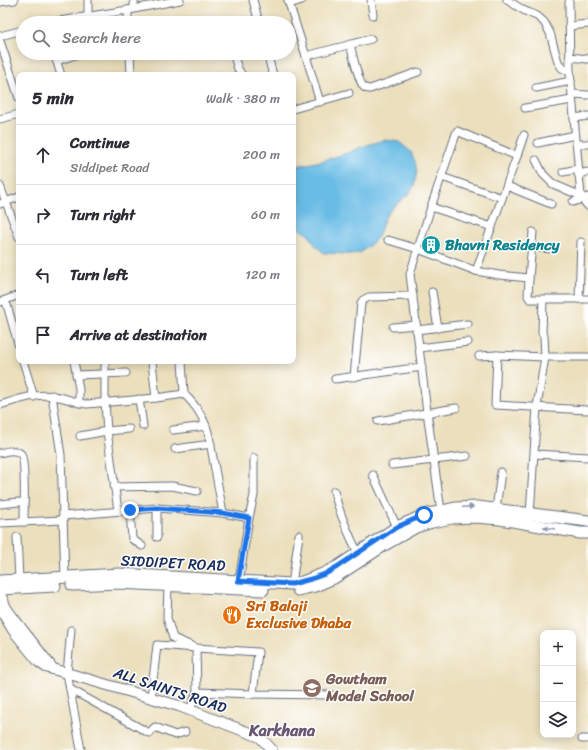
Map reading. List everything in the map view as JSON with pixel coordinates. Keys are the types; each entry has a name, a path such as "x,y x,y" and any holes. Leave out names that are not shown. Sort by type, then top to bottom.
{"main road":[{"name":"SIDDIPET ROAD","path":"0,581 119,574 292,584 325,574 397,527 424,515 455,508 478,507 588,521"},
{"name":"SIDDIPET ROAD","path":"0,589 118,583 287,592 307,588 334,578 386,544 416,527 452,518 476,517 500,519 580,533 588,533"},
{"path":"0,594 6,608 53,669"},
{"name":"ALL SAINTS ROAD","path":"0,608 13,630 39,662 46,667 190,710 260,737 272,750"}],"street":[{"path":"0,2 14,0"},
{"path":"88,0 88,16"},
{"path":"130,16 134,0"},
{"path":"93,16 178,0"},
{"path":"254,0 257,16"},
{"path":"293,16 288,2 302,0"},
{"path":"372,0 373,15"},
{"path":"507,0 544,22 550,33 558,62 562,68 570,72"},
{"path":"569,2 570,72 578,171 584,197 588,206"},
{"path":"570,26 588,24"},
{"path":"296,26 320,102"},
{"path":"0,36 16,32"},
{"path":"306,56 371,39"},
{"path":"0,41 16,89"},
{"path":"350,44 360,80 363,87 366,89 370,89 418,72"},
{"path":"570,57 588,58"},
{"path":"60,60 57,61 61,72"},
{"path":"130,60 131,72"},
{"path":"235,60 240,72"},
{"path":"269,60 271,72"},
{"path":"536,88 571,81"},
{"path":"296,108 349,93"},
{"path":"525,108 572,97 588,95"},
{"path":"0,120 16,115"},
{"path":"574,118 588,116"},
{"path":"441,511 433,460 410,274 457,131 517,156"},
{"path":"476,271 524,135"},
{"path":"538,143 575,135"},
{"path":"576,144 588,144"},
{"path":"536,160 543,174 553,184 584,197"},
{"path":"563,172 588,172"},
{"path":"442,177 502,198"},
{"path":"0,186 3,203 16,231"},
{"path":"507,186 551,204"},
{"path":"573,202 584,197"},
{"path":"3,203 16,198"},
{"path":"432,207 492,227"},
{"path":"533,232 528,296 530,299 588,299"},
{"path":"388,240 418,249 476,271 529,278"},
{"path":"579,299 581,242"},
{"path":"531,248 552,249"},
{"path":"432,292 438,328"},
{"path":"354,377 361,303 363,300 369,297 412,296"},
{"path":"16,297 3,304 16,339"},
{"path":"530,514 537,407 545,357 542,299"},
{"path":"393,327 438,328 468,324"},
{"path":"419,348 468,342"},
{"path":"497,355 495,405 588,410"},
{"path":"479,356 588,357"},
{"path":"24,364 34,396"},
{"path":"74,364 79,389 79,403"},
{"path":"105,364 105,402 107,431 118,511"},
{"path":"152,364 156,398"},
{"path":"182,364 184,394 198,410 206,426 223,513"},
{"path":"335,379 422,367"},
{"path":"76,374 126,373"},
{"path":"0,405 34,396 52,395 87,404 184,394"},
{"path":"52,395 61,455 65,578"},
{"path":"139,399 143,426"},
{"path":"378,421 456,408"},
{"path":"173,430 206,426"},
{"path":"80,436 128,429"},
{"path":"175,449 210,444"},
{"path":"0,453 16,451 22,456 24,522"},
{"path":"535,454 588,457"},
{"path":"392,465 467,456"},
{"path":"238,581 254,496 254,458"},
{"path":"496,509 501,472"},
{"path":"373,475 397,527"},
{"path":"114,487 172,486 197,491"},
{"path":"334,491 344,523 358,553"},
{"path":"0,504 19,502"},
{"path":"157,508 157,537"},
{"path":"0,523 24,522 157,508 223,513 249,518"},
{"path":"130,510 132,539 142,546"},
{"path":"292,584 299,535"},
{"path":"17,537 19,579"},
{"path":"168,585 167,618 173,638 196,648"},
{"path":"71,630 67,673 81,750"},
{"path":"151,698 157,644 258,652 253,694"},
{"path":"190,710 197,692 196,648"},
{"path":"70,689 149,733 155,727 175,735 185,732"},
{"path":"197,692 331,696"}],"water":[{"path":"384,140 399,142 411,152 415,162 417,171 414,186 409,194 394,206 385,217 378,237 360,253 324,253 315,245 309,235 296,227 296,166 322,161"}],"place":[{"name":"Bhavni Residency","path":"431,245"},
{"name":"Sri Balaji Exclusive Dhaba","path":"232,615"},
{"name":"Gowtham Model School","path":"312,688"}],"district":[{"name":"Karkhana","path":"282,730"}],"route":[{"path":"130,510 157,508 223,513 249,518 238,581 292,584 297,584 325,574 397,527 424,515"}]}
